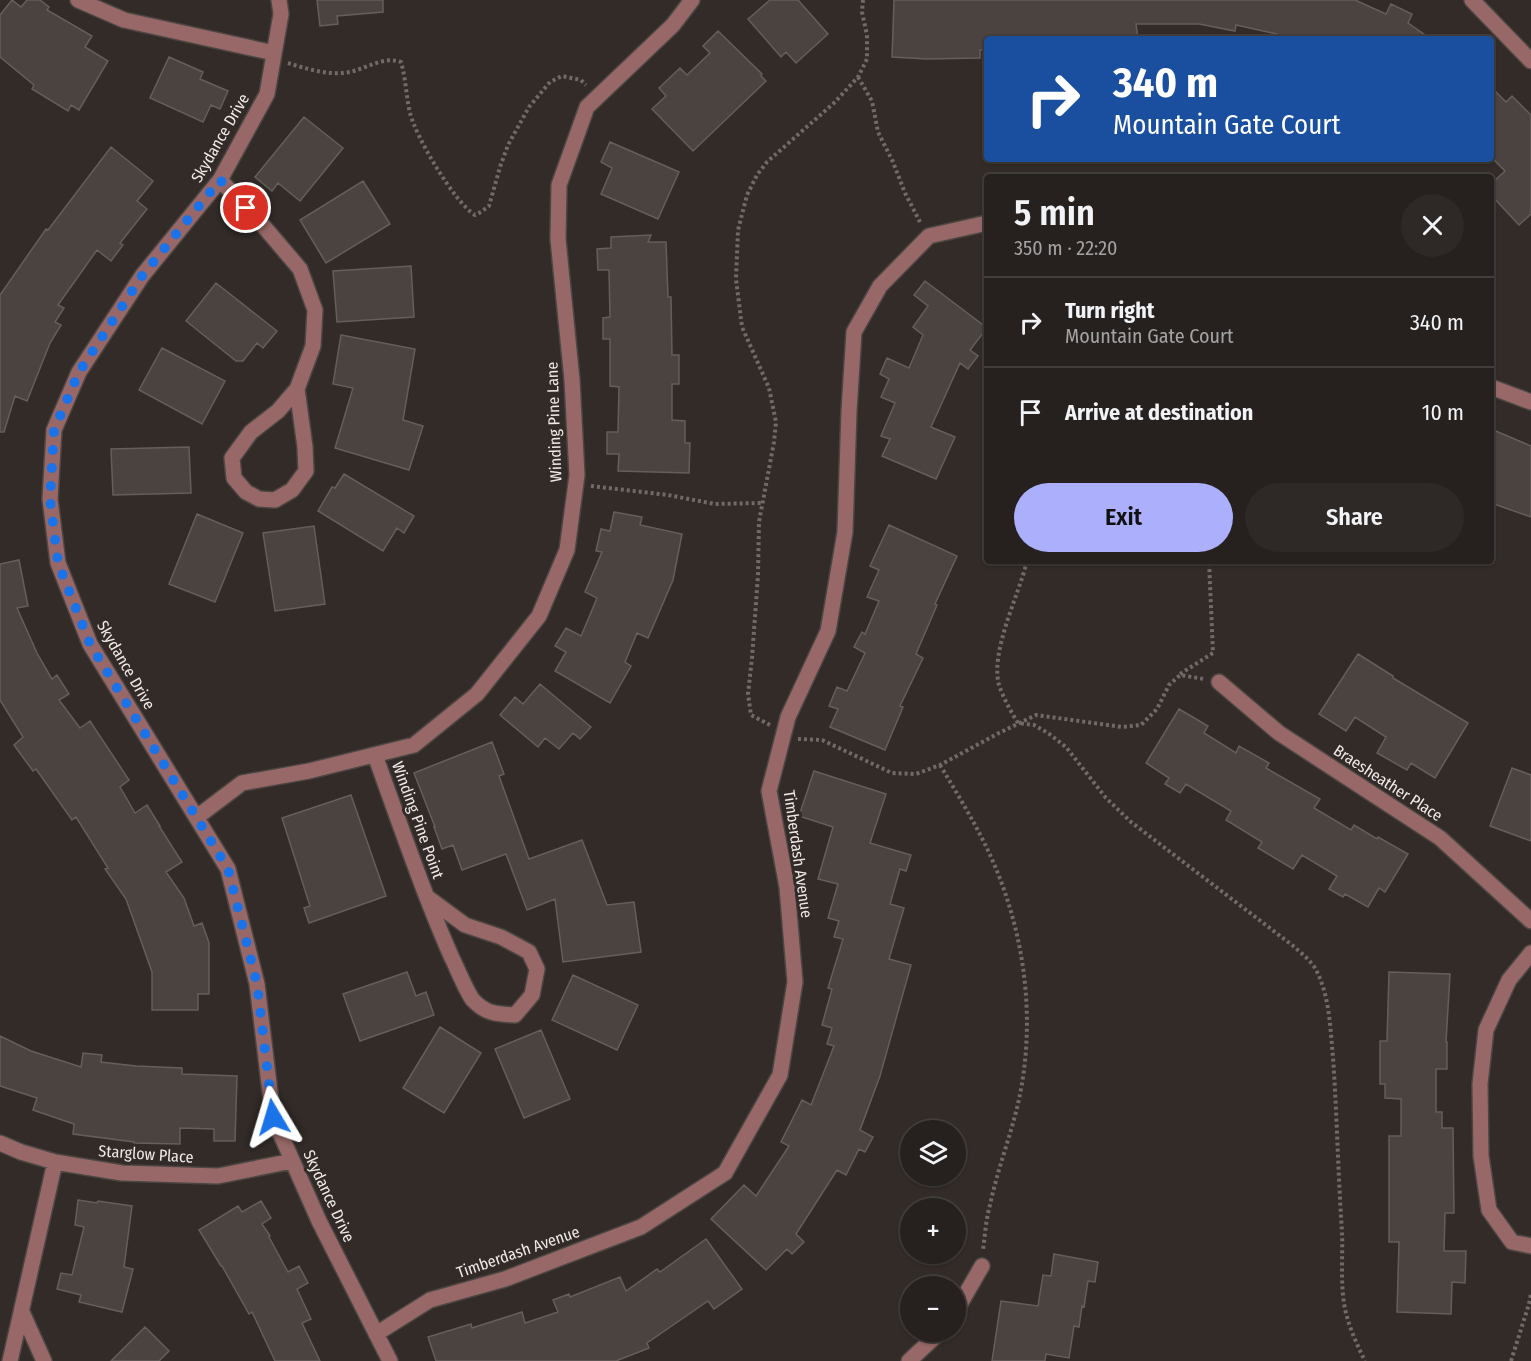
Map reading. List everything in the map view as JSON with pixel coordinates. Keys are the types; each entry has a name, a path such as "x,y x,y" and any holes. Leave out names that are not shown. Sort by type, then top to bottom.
{"street":[{"path":"78,0 124,20 274,53"},
{"name":"Skydance Drive","path":"279,0 281,14 267,93 220,180 142,276 79,372 54,430 50,499 58,563 90,644 228,869 257,984 273,1117 325,1234 390,1361"},
{"name":"Winding Pine Lane","path":"196,817 242,783 309,771 414,745 477,694 539,616 567,550 577,475 572,380 558,239 559,185 587,107 674,25 692,0"},
{"path":"1473,0 1531,62"},
{"path":"220,180 300,269 315,310 313,346 297,389 278,411 251,432 232,458 234,478 246,492 259,499 275,500 292,490 306,471 297,389"},
{"path":"929,236 984,224"},
{"name":"Timberdash Avenue","path":"376,1334 430,1300 505,1279 641,1227 725,1173 780,1076 795,982 787,886 769,791 788,717 828,631 845,532 848,421 854,332 880,286 929,236"},
{"path":"1494,388 1531,402"},
{"name":"Braesheather Place","path":"1219,682 1279,733 1440,838 1531,921"},
{"name":"Winding Pine Point","path":"375,755 427,897 472,999 490,1013 514,1015 532,995 537,969 529,952 501,937 465,925 427,897"},
{"path":"1531,953 1509,980 1486,1030 1480,1084 1480,1156 1490,1210 1512,1242 1531,1246"},
{"name":"Starglow Place","path":"0,1143 55,1162 122,1173 218,1176 292,1161"},
{"path":"10,1361 55,1162"},
{"path":"966,1294 982,1266"},
{"path":"22,1312 44,1361"},
{"path":"909,1361 929,1342"}],"path":[{"path":"863,0 862,12 867,35 867,59 858,77 835,102 767,162 747,195 738,230 736,279 742,327 769,388 776,422 759,522 758,575 748,694 751,715 799,739 822,740 892,773 916,774 940,765 1036,715 1122,727 1141,725 1157,709 1169,685 1213,653 1209,564"},
{"path":"274,53 288,63 327,72 350,72 372,64 395,60 401,62 410,114 422,140 435,166 450,188 468,211 475,215 489,206 508,145 529,107 550,82 562,76 581,80 598,96"},
{"path":"858,77 872,101 878,132 905,193 918,220 929,236"},
{"path":"576,484 668,495 715,504 762,503"},
{"path":"1018,723 999,685 998,670 999,653 1026,564"},
{"path":"1180,675 1219,682"},
{"path":"1018,723 1034,725 1066,747 1106,798 1131,822 1263,922 1314,967 1329,1014 1334,1072 1345,1309 1365,1361"},
{"path":"940,765 991,856 1007,897 1019,945 1027,997 1028,1041 1018,1106 989,1206 982,1266"},
{"path":"1511,1361 1531,1294"}],"building":[{"path":"12,0 21,7 27,0 40,0 49,7 47,10 92,36 85,47 108,61 79,110 71,105 68,111 32,89 34,85 0,57 0,15"},
{"path":"317,0 383,0 383,12 337,16 338,24 320,26"},
{"path":"770,0 798,0 828,34 796,63 786,52 781,57 748,19"},
{"path":"894,0 1355,0 1386,14 1391,4 1412,14 1408,23 1427,36 1276,36 1277,34 1236,25 1235,31 1199,24 1136,24 1138,36 984,36 984,50 980,50 980,58 892,57"},
{"path":"718,31 762,74 761,76 766,81 693,151 652,109 666,96 659,88 680,68 687,75 710,53 703,46"},
{"path":"169,57 203,72 200,79 228,91 220,109 211,105 203,122 150,98"},
{"path":"1494,90 1506,102 1512,96 1531,115 1531,214 1519,225 1494,198 1494,181 1505,171 1494,160"},
{"path":"304,117 343,148 300,201 278,183 272,191 255,177"},
{"path":"610,142 679,172 658,219 601,194 612,168 601,162"},
{"path":"111,147 153,181 137,201 147,209 120,243 123,245 111,261 97,250 58,305 64,308 55,322 61,325 50,343 27,401 15,396 4,432 0,432 0,295 46,229 48,230"},
{"path":"363,181 390,224 326,263 300,220"},
{"path":"651,235 648,242 666,242 668,297 671,297 672,355 679,355 679,384 672,384 672,420 685,421 685,443 690,443 689,473 618,471 619,454 607,454 607,432 618,432 619,387 610,386 610,339 603,339 603,318 610,317 609,270 598,270 597,249 611,248 611,237"},
{"path":"411,266 414,317 337,322 333,271"},
{"path":"925,281 984,326 984,332 970,350 978,356 968,369 960,363 931,427 955,437 936,479 882,456 890,439 881,436 895,403 881,397 889,379 880,374 887,358 909,368 923,335 913,327 928,306 914,295"},
{"path":"216,283 277,331 263,348 257,343 243,361 236,361 186,321"},
{"path":"341,335 415,349 403,420 423,426 409,470 335,448 353,388 333,384"},
{"path":"162,348 225,381 202,424 139,390"},
{"path":"1494,430 1531,446 1531,517 1494,504"},
{"path":"189,447 191,493 113,495 111,449"},
{"path":"344,474 414,516 404,533 397,528 383,551 318,511 332,487 335,488"},
{"path":"614,512 642,517 640,525 682,534 673,580 648,638 637,633 625,662 631,666 610,703 555,671 566,652 555,646 566,628 581,636 597,598 585,592 602,552 596,551 601,529 610,531"},
{"path":"197,514 243,533 215,602 169,584"},
{"path":"889,525 957,556 916,654 923,658 900,706 903,707 885,750 830,727 838,709 829,706 837,687 847,691 865,653 854,647 862,632 865,634 879,601 867,597 879,570 870,566"},
{"path":"314,526 325,604 275,611 263,533"},
{"path":"19,560 28,606 17,608 37,653 52,679 57,675 69,694 59,700 80,728 90,721 129,780 120,787 135,813 147,805 182,862 166,872 184,898 194,926 202,923 209,943 209,994 198,994 198,1010 152,1010 152,972 126,899 105,869 108,868 76,817 72,820 36,769 33,771 14,745 23,737 0,700 0,564"},
{"path":"1358,654 1468,723 1435,778 1411,763 1407,770 1377,753 1386,737 1355,717 1346,731 1319,714"},
{"path":"540,684 591,727 580,739 573,733 559,749 545,738 538,747 500,715 515,697 523,704"},
{"path":"1179,709 1208,726 1204,733 1236,753 1239,746 1269,763 1266,768 1320,799 1314,808 1351,830 1354,825 1408,854 1385,892 1379,888 1368,907 1345,894 1343,897 1329,889 1337,876 1302,855 1293,869 1258,848 1262,842 1226,820 1231,811 1186,784 1180,793 1165,784 1169,778 1146,763"},
{"path":"492,742 504,774 499,776 529,859 582,840 607,905 634,902 641,952 563,962 555,899 527,910 506,854 462,870 453,845 442,849 414,773"},
{"path":"1512,768 1531,775 1531,841 1490,826"},
{"path":"814,771 886,794 870,843 911,855 906,871 900,869 890,904 904,908 889,959 911,965 880,1076 860,1130 873,1137 865,1152 859,1149 846,1175 837,1170 796,1234 804,1242 792,1254 787,1249 766,1270 711,1219 744,1185 756,1196 789,1146 781,1142 802,1100 811,1105 834,1046 827,1044 832,1028 822,1025 832,989 828,988 843,939 834,937 839,921 828,918 838,884 818,879 833,827 799,816"},
{"path":"351,795 386,896 309,923 304,908 310,906 282,818"},
{"path":"407,972 416,996 426,992 434,1015 360,1041 343,994"},
{"path":"1389,972 1450,974 1446,1042 1447,1069 1436,1069 1436,1112 1442,1112 1442,1128 1453,1128 1454,1213 1445,1213 1444,1251 1466,1251 1465,1283 1452,1282 1451,1314 1397,1312 1399,1242 1389,1242 1389,1136 1401,1136 1401,1099 1385,1098 1385,1084 1380,1084 1380,1041 1387,1041"},
{"path":"573,975 638,1005 617,1050 552,1020"},
{"path":"440,1027 481,1053 444,1113 403,1088"},
{"path":"541,1030 570,1099 524,1118 495,1049"},
{"path":"0,1036 31,1051 81,1067 83,1053 102,1055 101,1062 182,1068 182,1074 237,1076 235,1141 214,1141 214,1129 180,1128 180,1144 134,1143 73,1134 74,1124 33,1110 37,1098 0,1086"},
{"path":"78,1200 132,1206 124,1267 133,1269 122,1312 79,1302 81,1295 57,1289 61,1273 72,1275 84,1227 75,1225"},
{"path":"261,1201 271,1218 262,1224 288,1272 299,1266 308,1283 297,1289 311,1319 302,1323 320,1361 275,1361 252,1312 249,1314 199,1230 238,1206 242,1212"},
{"path":"706,1239 742,1289 714,1309 708,1301 647,1343 649,1348 616,1361 436,1361 428,1337 471,1324 472,1328 522,1312 525,1323 558,1312 553,1300 569,1294 570,1297 620,1277 626,1291 657,1269 660,1272"},
{"path":"1054,1254 1098,1262 1095,1282 1088,1281 1079,1327 1074,1326 1069,1358 1046,1354 1045,1361 992,1361 1001,1301 1038,1306 1043,1275 1051,1276"},
{"path":"145,1327 169,1351 159,1361 111,1361"}],"route":[{"path":"246,208 220,180 142,276 79,372 54,430 50,499 58,563 90,644 228,869 257,984 273,1117"}]}
